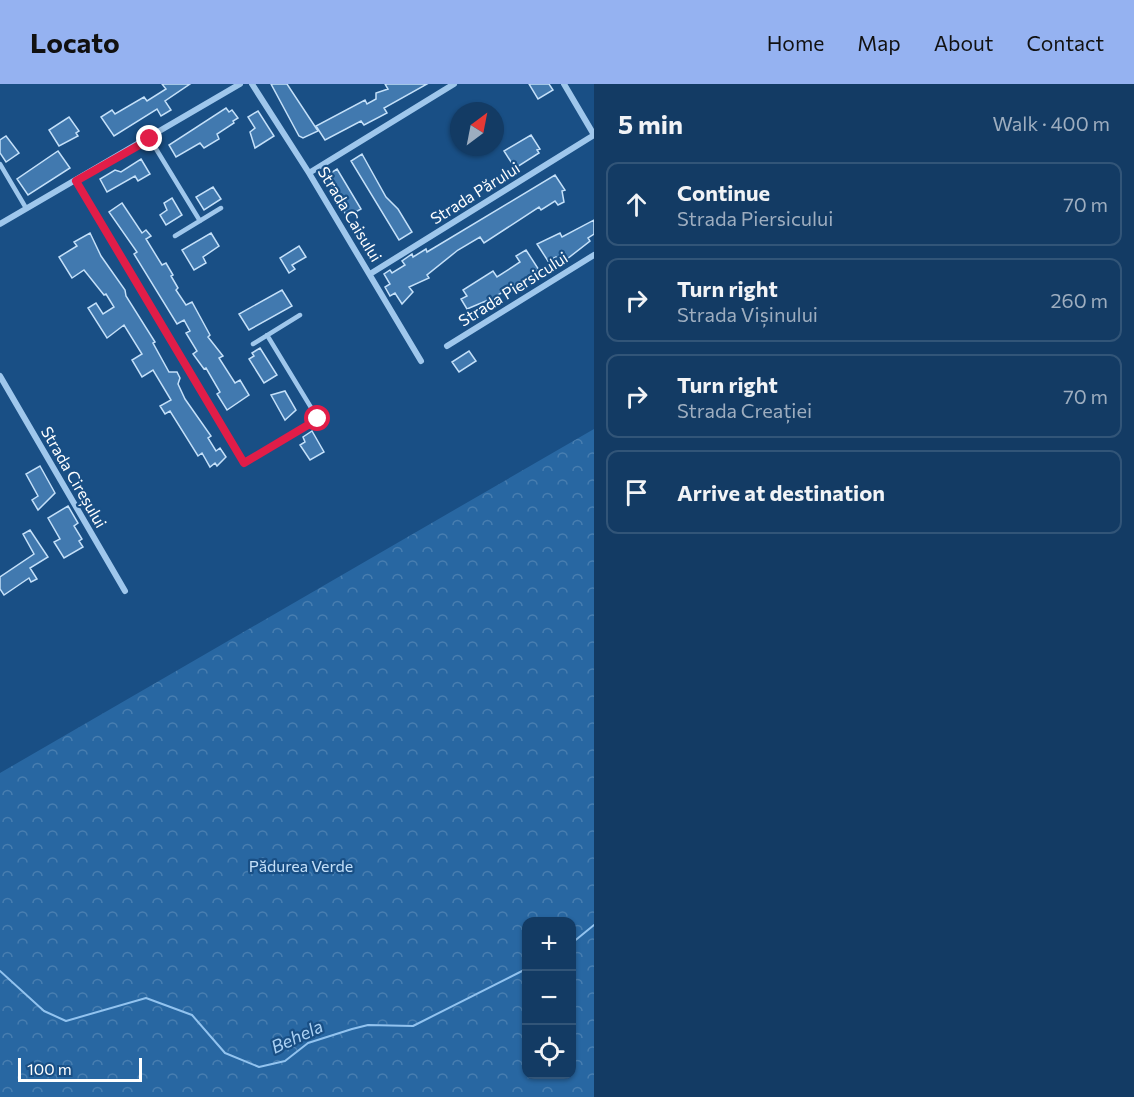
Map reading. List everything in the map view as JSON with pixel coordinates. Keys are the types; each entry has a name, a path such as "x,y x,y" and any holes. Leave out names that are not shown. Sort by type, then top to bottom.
{"street":[{"name":"Strada Caisului","path":"252,84 309,173 421,361"},
{"path":"309,173 454,84"},
{"path":"564,84 594,135"},
{"path":"0,224 150,139 235,85"},
{"name":"Strada Părului","path":"370,274 594,135"},
{"path":"76,181 244,463"},
{"name":"Strada Piersicului","path":"447,346 594,255"},
{"name":"Strada Cireșului","path":"0,376 125,591"}],"lane":[{"path":"150,139 200,221"},
{"path":"0,164 26,208"},
{"path":"175,236 221,208"},
{"path":"253,344 300,315"},
{"path":"244,463 318,419 267,335"}],"green space":[{"name":"Pădurea Verde","path":"594,429 594,1097 0,1097 0,773"}],"building":[{"path":"162,84 190,84 165,101 171,110 161,116 157,109 114,136 101,117 112,110 115,114 144,97 147,101 166,89"},
{"path":"271,84 287,84 318,131 303,138 299,136"},
{"path":"385,84 427,84 384,108 387,113 364,125 361,121 325,140 316,126 365,100 367,104 376,99 376,93 388,89"},
{"path":"529,84 549,84 553,90 538,99"},
{"path":"226,108 229,112 232,110 238,118 217,134 219,139 204,148 200,143 176,157 169,145"},
{"path":"258,111 274,136 255,148 250,132 255,128 248,117"},
{"path":"69,117 79,131 76,133 78,136 59,146 49,130"},
{"path":"531,135 540,149 537,150 539,153 517,167 513,165 504,151"},
{"path":"6,136 19,153 6,162 0,153 0,140"},
{"path":"58,151 70,168 28,195 17,179"},
{"path":"362,154 386,197 398,209 412,232 399,240 351,161"},
{"path":"141,159 150,174 138,181 135,176 107,192 100,179 115,170 121,172"},
{"path":"337,169 361,209 347,217 330,184 327,186 323,178"},
{"path":"555,175 565,190 562,191 564,202 558,205 555,201 541,210 539,207 484,243 480,237 458,250 427,275 429,278 409,287 413,292 402,304 395,293 390,296 385,287 390,284 384,274 390,270 392,273 405,265 402,261 412,254 413,257 426,249 427,252"},
{"path":"213,187 221,199 204,210 196,197"},
{"path":"172,198 182,215 166,225 160,215 167,210 164,203"},
{"path":"122,203 142,233 146,230 151,236 146,239 162,265 166,263 178,288 176,290 186,305 192,302 210,335 208,337 223,356 219,358 235,383 240,380 249,395 227,410 206,368 204,369 193,354 197,351 186,333 190,331 184,320 177,324 134,254 137,252 109,212"},
{"path":"594,220 594,234 588,238 590,241 567,259 564,255 558,260 556,257 548,261 537,244 560,233 562,237"},
{"path":"90,233 101,256 125,290 126,296 155,342 153,343 169,372 177,372 180,378 178,384 185,399 211,436 208,438 216,451 220,448 226,457 217,466 215,463 210,467 202,453 198,456 170,411 165,414 160,406 171,400 153,370 142,377 132,360 142,354 124,325 107,338 88,308 96,303 103,314 114,307 106,294 104,295 84,270 72,278 59,257 77,246 74,242"},
{"path":"211,233 219,246 203,257 206,263 194,270 182,250"},
{"path":"299,246 306,257 292,265 295,269 289,273 280,258"},
{"path":"526,250 539,270 493,298 467,309 461,299 467,296 463,290 493,271 497,277 520,262 516,256"},
{"path":"282,290 292,306 249,330 239,314"},
{"path":"260,348 277,375 264,383 249,359 254,356 252,353"},
{"path":"469,351 476,361 459,372 452,362"},
{"path":"285,391 296,410 285,420 271,395"},
{"path":"312,431 324,452 310,460 300,445 305,442 303,437"},
{"path":"40,466 55,493 38,510 32,500 38,496 26,474"},
{"path":"68,506 78,523 74,526 82,539 79,541 83,547 64,558 54,542 60,539 48,518"},
{"path":"30,530 48,557 30,568 37,579 31,582 29,578 4,595 0,589 0,577 34,554 23,534"}],"waterway":[{"name":"Behela","path":"576,940 594,925"},
{"name":"Behela","path":"0,971 44,1011 66,1021 146,998 192,1015 225,1053 259,1067 285,1061 308,1043 352,1029 368,1025 413,1026 522,971"}],"route":[{"path":"150,139 76,181 244,463 318,419"}]}
